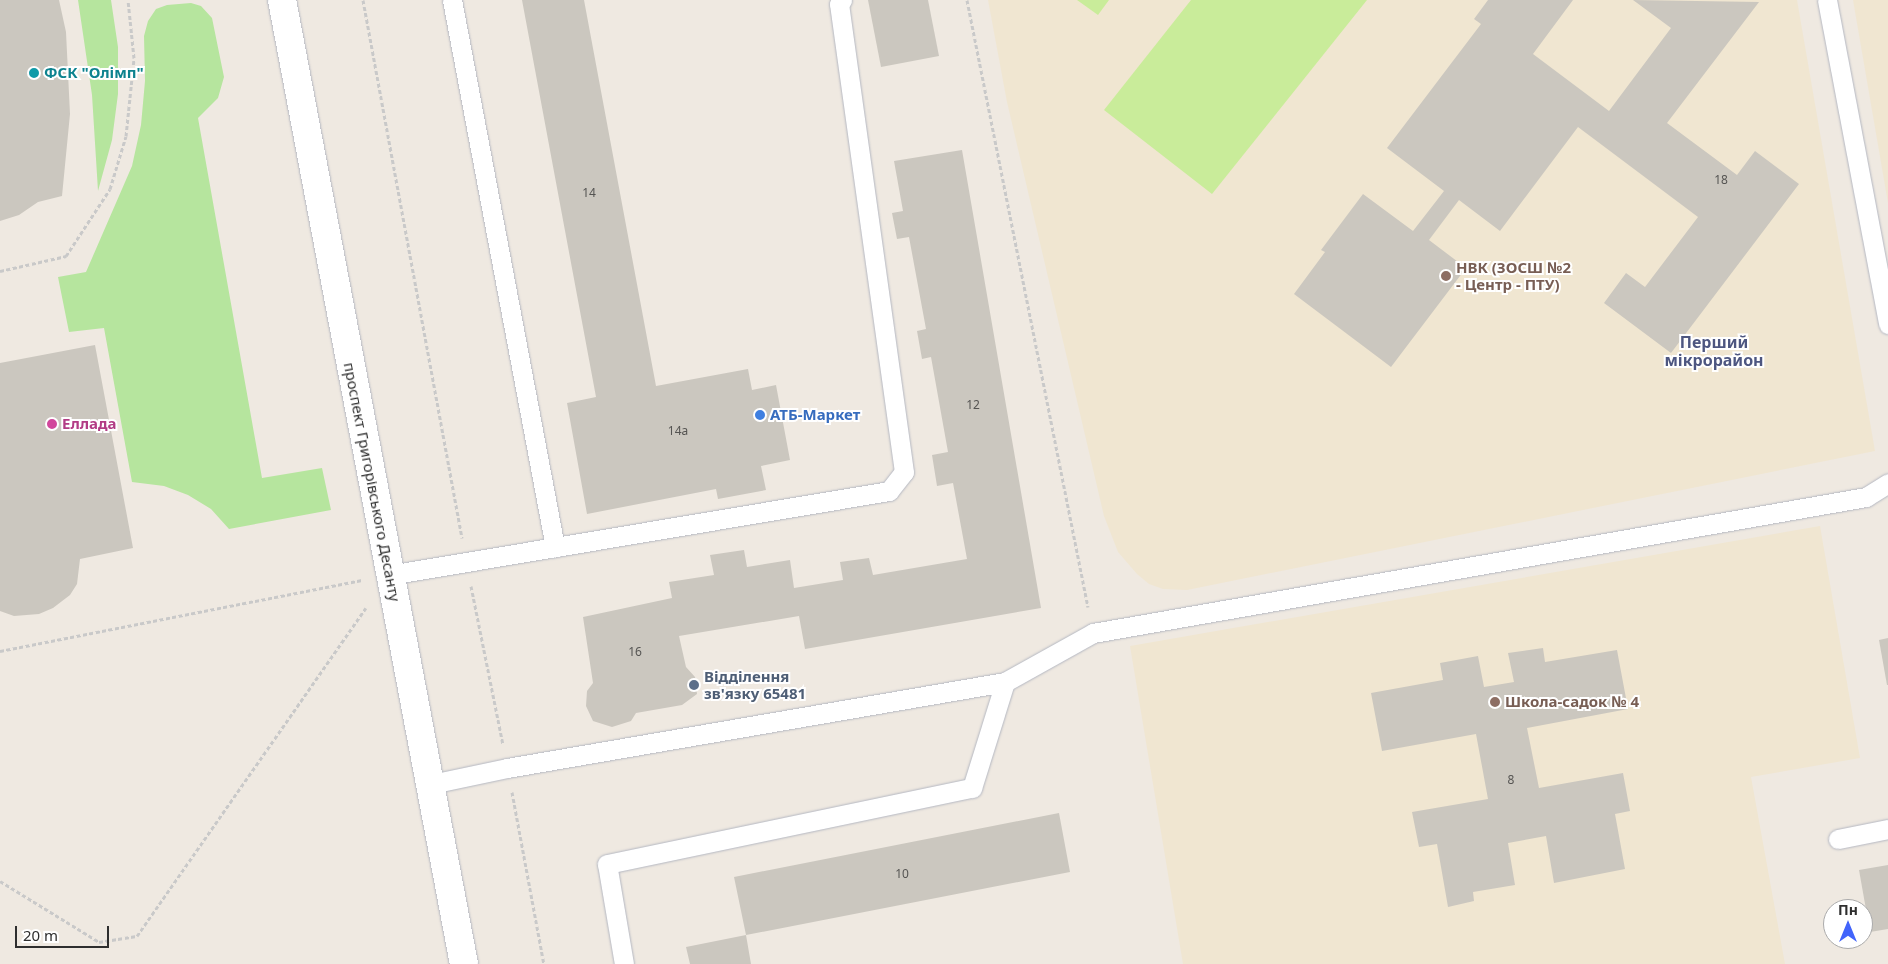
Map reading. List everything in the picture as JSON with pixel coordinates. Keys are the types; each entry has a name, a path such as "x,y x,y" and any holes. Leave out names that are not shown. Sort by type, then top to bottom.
{"street":[{"name":"проспект Григорівського Десанту","path":"282,0 464,964"}],"lane":[{"path":"452,0 555,547"},
{"path":"390,575 888,491 904,472 839,4 842,0"},
{"path":"1826,0 1888,324"},
{"path":"431,784 507,768 1005,682 1093,633 1866,497 1888,483"},
{"path":"624,964 607,864 972,788 1005,682"},
{"path":"1838,839 1888,829"}],"path":[{"path":"0,271 66,256 110,189 126,136 134,58 128,0"},
{"path":"363,0 437,410 544,964"},
{"path":"967,0 1093,633"},
{"path":"0,651 390,575"},
{"path":"0,881 99,942 138,936 390,575"}],"shaded area":[{"name":"НВК (ЗОСШ №2 - Центр - ПТУ)","path":"988,0 1797,0 1875,451 1187,590 1163,589 1149,584 1137,574 1118,552 1104,516 1007,102"},
{"path":"1853,0 1888,0 1888,203"},
{"name":"Школа-садок № 4","path":"1820,526 1860,758 1751,777 1785,964 1183,964 1130,646"}],"green space":[{"path":"78,0 111,0 118,47 118,94 112,140 98,191 92,95"},
{"path":"1077,0 1109,0 1098,15"},
{"path":"1191,0 1367,0 1212,194 1104,110"},
{"path":"191,3 201,6 212,18 224,77 218,98 198,118 262,478 322,468 331,510 229,529 211,509 188,495 164,486 132,482 104,328 69,332 58,277 86,272 132,166 141,125 145,81 144,36 148,21 156,9 167,5"}],"building":[{"name":"ФСК \"Олімп\"","path":"0,0 59,0 66,32 70,114 62,196 38,202 19,215 0,221"},
{"path":"522,0 584,0 656,386 748,369 752,390 776,385 790,460 761,466 766,490 718,499 716,489 587,514 567,403 596,397"},
{"path":"868,0 928,0 939,56 881,67"},
{"path":"1488,0 1573,0 1533,54 1609,111 1671,28 1633,0 1759,2 1667,123 1737,175 1755,151 1799,184 1671,353 1604,303 1626,273 1645,287 1698,217 1578,127 1500,231 1459,200 1429,240 1466,268 1391,367 1294,294 1325,252 1321,250 1363,194 1413,231 1444,191 1387,148 1481,24 1474,19"},
{"path":"962,150 1041,608 805,649 799,616 679,636 686,667 695,677 697,694 682,705 636,713 631,721 612,727 593,721 586,706 587,691 593,683 583,617 672,598 669,582 714,575 710,555 744,550 747,567 790,560 794,588 843,580 840,562 869,558 873,575 967,559 953,483 937,486 932,455 948,452 931,357 922,359 917,331 926,329 909,237 897,239 892,213 903,211 894,161"},
{"path":"95,345 133,548 80,559 77,584 70,595 53,608 39,614 14,616 0,611 0,363"},
{"path":"1888,638 1888,685 1887,685 1879,640"},
{"path":"1543,648 1545,662 1617,650 1628,709 1527,728 1539,788 1623,773 1630,811 1615,814 1625,869 1554,883 1546,836 1508,843 1515,885 1473,892 1474,901 1448,907 1437,844 1419,847 1412,812 1488,799 1476,734 1382,751 1371,693 1443,680 1440,663 1478,656 1484,687 1514,682 1508,653"},
{"path":"1059,813 1070,872 746,935 734,877"},
{"path":"1888,865 1888,929 1873,932 1873,899 1864,899 1859,870"},
{"path":"746,935 751,964 690,964 686,947"}],"place":[{"name":"ФСК \"Олімп\"","path":"34,73"},
{"name":"НВК (ЗОСШ №2 - Центр - ПТУ)","path":"1446,276"},
{"name":"АТБ-Маркет","path":"760,415"},
{"name":"Еллада","path":"52,424"},
{"name":"Відділення зв'язку 65481","path":"694,685"},
{"name":"Школа-садок № 4","path":"1495,702"}],"district":[{"name":"Перший мікрорайон","path":"1714,351"}]}
